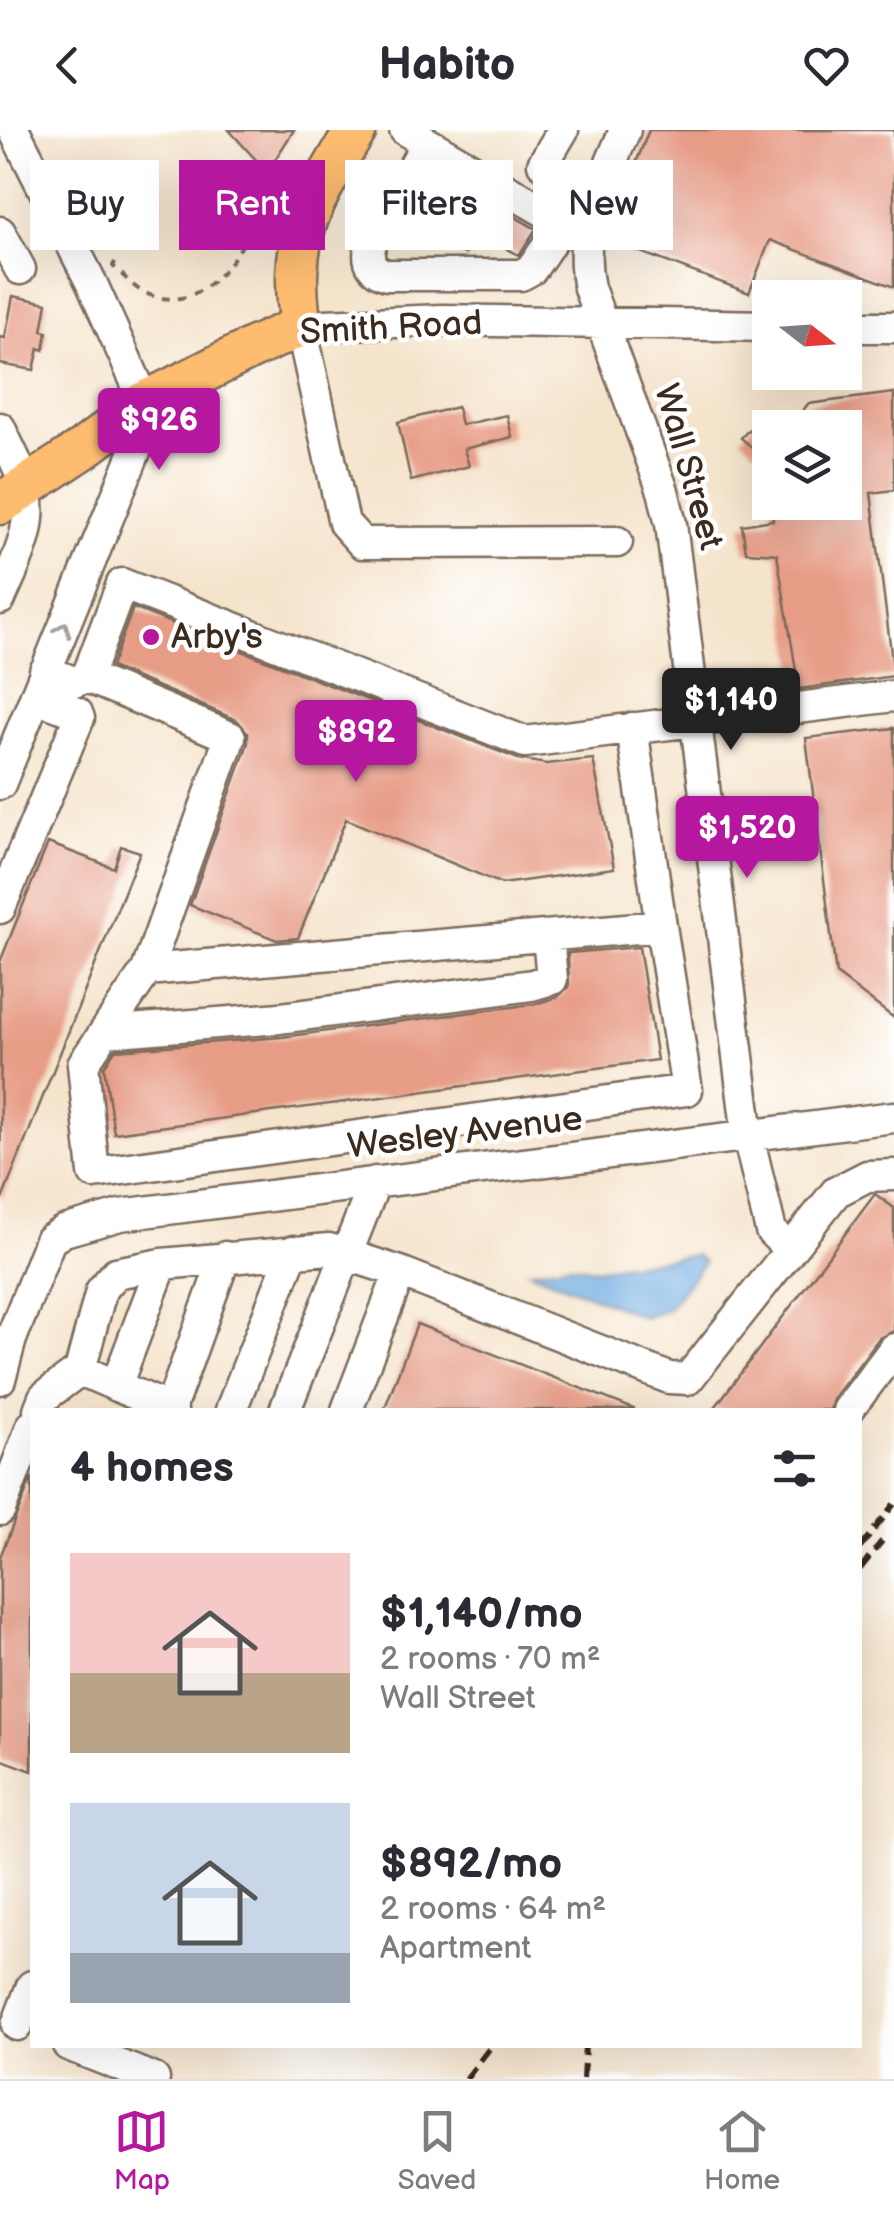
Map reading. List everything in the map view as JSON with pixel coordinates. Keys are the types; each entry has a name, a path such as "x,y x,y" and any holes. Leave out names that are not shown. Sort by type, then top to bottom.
{"main road":[{"path":"301,326 294,283 303,226 322,185 356,130"},
{"name":"Smith Road","path":"13,495 145,402 301,326"}],"street":[{"path":"545,160 563,130"},
{"name":"Wall Street","path":"610,160 626,130"},
{"path":"533,205 416,136 373,238 368,253 371,264 387,275 521,275 552,250"},
{"path":"0,784 136,449 145,402 91,282 12,145"},
{"path":"0,232 20,270"},
{"name":"Wall Street","path":"580,250 672,524 748,1136 772,1231 790,1250"},
{"name":"Smith Road","path":"301,326 442,320 752,326"},
{"path":"301,326 344,523 362,544 618,542"},
{"path":"862,327 894,327"},
{"path":"0,428 13,495 29,514 26,534 0,600"},
{"path":"87,677 122,584 526,742 894,696"},
{"path":"40,684 74,682 87,677 230,737 147,970 83,1064 94,1173 686,1090 632,728"},
{"path":"0,908 79,718 40,684"},
{"path":"147,970 661,926"},
{"path":"105,1032 280,1018 532,984 552,978 548,936"},
{"name":"Wesley Avenue","path":"6,1337 50,1240 64,1231 120,1214 894,1117"},
{"path":"40,1408 44,1396 80,1370 102,1292 116,1273 162,1264 329,1248 669,1378 688,1380 836,1192 867,1176 894,1175"},
{"path":"286,1408 375,1182"},
{"path":"233,1408 293,1251"},
{"path":"172,1408 225,1257"},
{"path":"116,1386 162,1264"},
{"path":"348,1408 400,1272"},
{"path":"0,1379 6,1337"},
{"path":"850,1408 894,1349"},
{"path":"80,1370 166,1408"},
{"path":"0,1510 30,1431"},
{"path":"17,2025 30,1991"},
{"path":"76,2048 154,2079"}],"path":[{"path":"116,262 113,266 140,290 161,298 190,298 220,278 237,250"}],"water":[{"path":"695,1255 704,1262 668,1309 643,1317 529,1271 568,1264 594,1269"}],"building":[{"path":"229,130 294,130 275,160 256,160"},
{"path":"649,130 894,130 894,287 770,240 749,293 635,250 673,250 673,160 637,160"},
{"path":"513,216 533,227 519,255 510,250 513,250"},
{"path":"13,296 47,303 42,331 47,332 44,350 39,348 34,370 0,364 0,337 5,338"},
{"path":"894,393 894,490 871,493 894,676 799,689 777,554 746,552 742,525 773,520 862,520 862,410 803,410 808,404"},
{"path":"457,407 461,425 507,415 512,437 464,449 469,466 411,481 398,422"},
{"path":"752,426 752,447 741,438"},
{"path":"133,608 518,759 546,764 593,759 614,868 502,884 346,819 298,938 277,940 190,905 248,743 248,733 237,720 111,667"},
{"path":"894,728 894,1018 836,974 806,738"},
{"path":"48,843 114,868 121,846 140,852 1,1202 0,962"},
{"path":"639,947 657,1060 114,1133 104,1067 115,1050 282,1037 535,1004 558,997 569,986 568,953"},
{"path":"875,1194 894,1208 894,1331 879,1338 833,1399 831,1408 714,1408"},
{"path":"417,1324 631,1408 385,1408"},
{"path":"30,1482 30,1770 0,1759 0,1557"}],"railway":[{"path":"862,1545 894,1504"},
{"path":"862,1566 882,1541"},
{"path":"466,2079 490,2048"},
{"path":"583,2079 585,2048"}],"place":[{"name":"Arby's","path":"151,637"}]}
